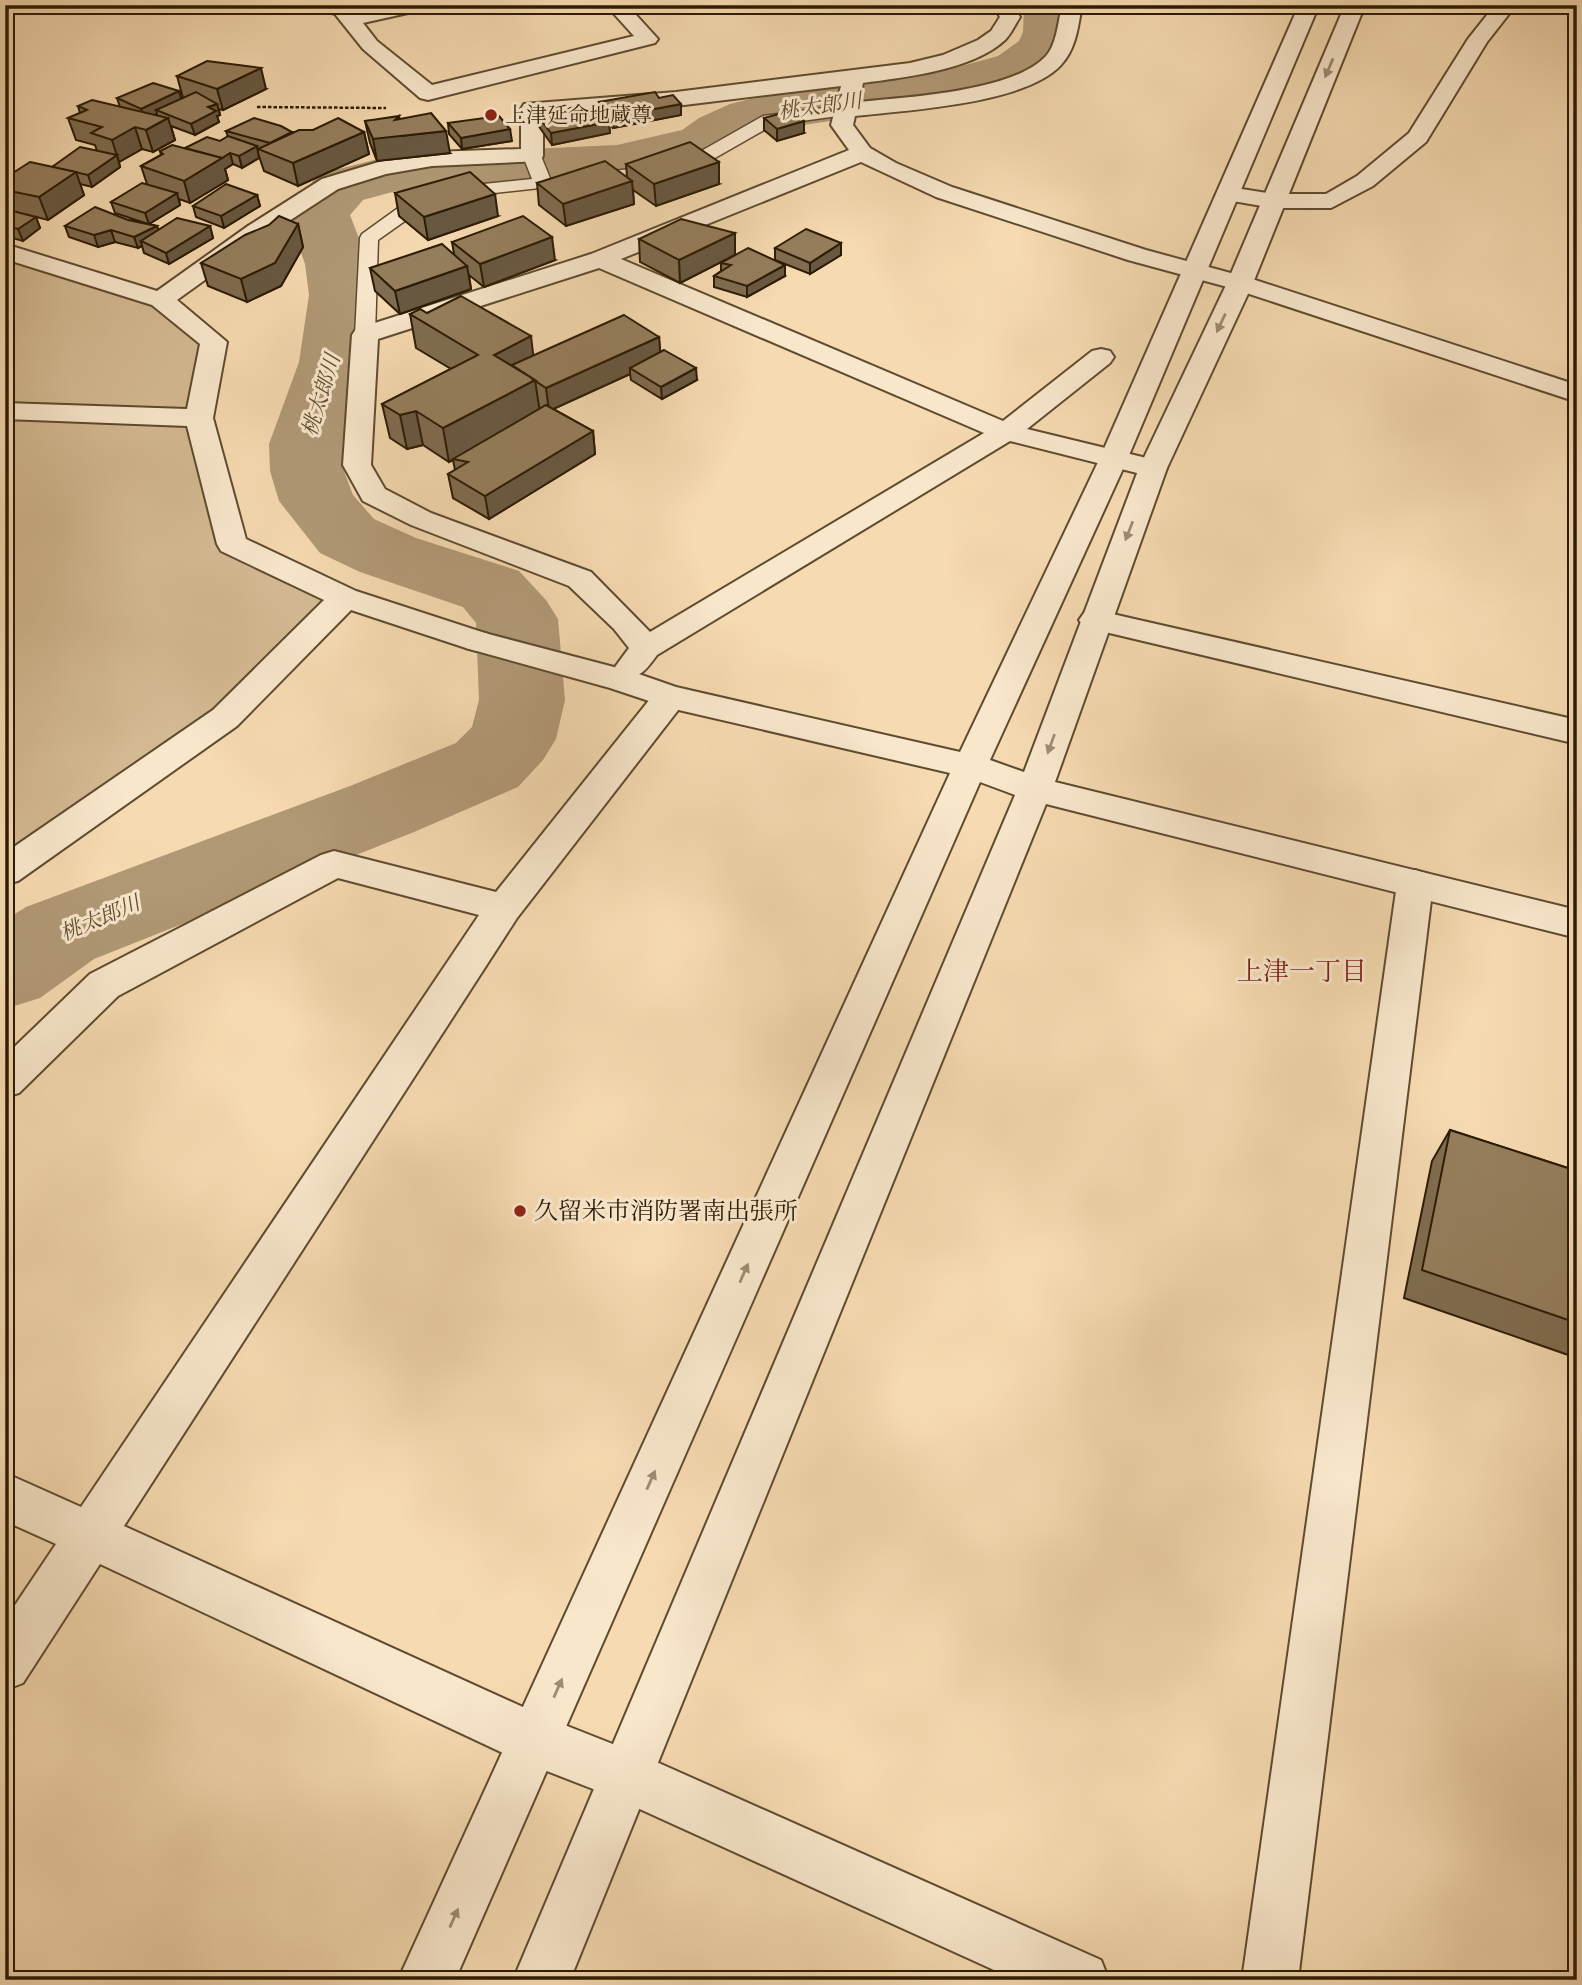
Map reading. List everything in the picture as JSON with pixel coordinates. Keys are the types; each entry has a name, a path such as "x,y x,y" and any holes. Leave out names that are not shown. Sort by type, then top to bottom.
{"street":[{"path":"328,5 342,10 370,45 428,93 648,39 616,5"},
{"path":"350,20 419,5"},
{"path":"495,77 532,110 676,99 854,78 914,68 966,54 998,36 1010,17 1003,5"},
{"path":"846,110 981,93 1023,79 1053,61 1065,38 1071,10 1068,5"},
{"path":"426,1980 970,766 1113,460 1310,5"},
{"path":"541,1980 1035,789 1153,468 1240,284 1355,5"},
{"path":"1229,194 1273,201 1331,201 1365,181 1418,137 1478,39 1506,5"},
{"path":"854,78 842,125 862,153 888,168 944,192 1137,255 1240,284 1577,394"},
{"path":"161,300 257,231 330,184 382,168 432,159 532,156 532,110"},
{"path":"646,648 625,622 580,579 421,519 373,495 357,465 365,335 600,259 862,153"},
{"path":"5,251 161,300 214,342 199,418 232,544 345,598 477,641 621,680 670,697 970,766 1035,789 1577,924"},
{"path":"600,259 1006,432 1153,468"},
{"path":"621,680 646,648 1006,432 1101,357"},
{"path":"5,411 199,418"},
{"path":"5,870 225,718 345,598"},
{"path":"1095,621 1577,732"},
{"path":"5,1665 504,908 670,697"},
{"path":"5,1081 104,985 334,864 504,908"},
{"path":"1270,1980 1415,884"},
{"path":"5,1496 535,1740 624,1775 1081,1980"}],"lane":[{"path":"365,335 369,238 412,207 465,191 651,172 709,154 769,120 846,110"},
{"path":"532,156 556,182"}],"shaded area":[{"path":"5,251 161,300 214,342 199,418 232,543 345,598 225,718 5,871"}],"building":[{"path":"207,61 261,68 217,89 177,76"},
{"path":"153,83 179,91 141,109 117,98"},
{"path":"196,92 217,104 208,107 216,111 191,124 156,110"},
{"path":"655,92 659,98 673,95 681,104 612,117 599,102"},
{"path":"92,100 168,118 146,130 135,127 112,140 91,133 102,127 68,118 87,110 78,106"},
{"path":"581,106 587,113 600,111 609,122 551,133 536,114"},
{"path":"790,111 804,121 777,129 764,118"},
{"path":"431,113 446,131 373,139 365,121 399,116 395,120"},
{"path":"499,116 510,129 461,138 448,123"},
{"path":"254,118 292,132 270,143 226,131"},
{"path":"338,118 364,132 293,163 258,149 299,130 313,130"},
{"path":"228,136 257,146 239,156 230,153 222,158 185,148 207,137 220,141"},
{"path":"690,142 719,162 654,184 626,164"},
{"path":"172,145 222,158 184,181 141,166 163,154 160,151"},
{"path":"80,147 117,155 88,175 52,167"},
{"path":"605,161 632,181 563,204 537,183"},
{"path":"30,162 76,172 39,197 5,190 5,178"},
{"path":"470,172 495,194 424,217 395,193"},
{"path":"142,183 177,193 145,213 111,202"},
{"path":"226,184 257,195 221,216 193,206"},
{"path":"95,207 128,220 157,226 134,237 111,230 94,235 65,226"},
{"path":"5,209 36,217 18,229 5,226"},
{"path":"279,216 298,224 275,263 241,279 201,263 245,235 269,225"},
{"path":"523,216 552,237 480,264 452,242"},
{"path":"177,218 210,226 166,253 141,241"},
{"path":"681,219 735,233 679,260 639,239"},
{"path":"806,229 841,243 810,263 775,248"},
{"path":"442,244 467,266 395,291 370,268"},
{"path":"748,248 785,265 747,286 714,276 731,265 721,263"},
{"path":"461,296 531,336 494,355 535,380 443,428 416,411 400,415 382,404 478,355 410,314 420,309 427,313"},
{"path":"624,315 659,337 546,388 512,365"},
{"path":"664,350 696,368 661,387 630,368"},
{"path":"546,405 593,431 485,496 448,474 468,462 453,459"},
{"path":"1450,1130 1577,1171 1577,1323 1422,1270"}],"waterway":[{"name":"桃太郎川","path":"5,971 60,933 382,809 487,765 512,739 522,700 517,619 491,589 388,555 347,536 317,501 307,471 306,444 334,362 342,295 337,264 318,213 341,187 394,173 617,163 702,143 720,130 750,116 955,85 1017,68 1041,50 1050,32 1050,5"}],"place":[{"name":"上津延命地蔵尊","path":"491,115"},
{"name":"久留米市消防署南出張所","path":"520,1211"}],"district":[{"name":"上津一丁目","path":"1302,971"}]}
